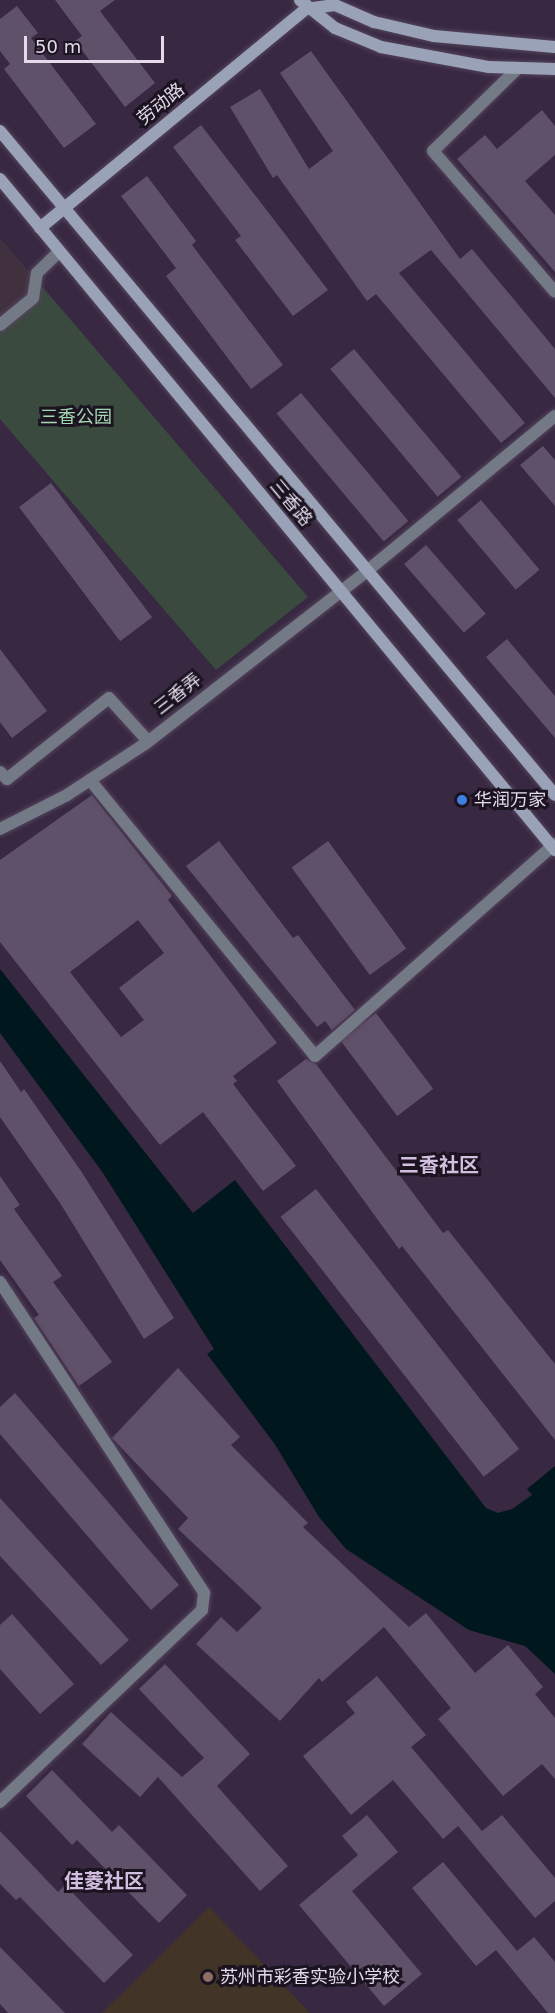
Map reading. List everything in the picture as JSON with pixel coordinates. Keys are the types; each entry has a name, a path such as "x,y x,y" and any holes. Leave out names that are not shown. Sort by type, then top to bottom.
{"main road":[{"path":"303,4 335,5 388,26 457,40 555,47"},
{"path":"303,4 343,32 381,47 435,59 517,69 555,69"},
{"name":"劳动路","path":"40,228 303,4"},
{"name":"三香路","path":"0,131 62,209 555,795"},
{"name":"三香路","path":"0,179 554,847"}],"street":[{"path":"517,69 433,151 555,292"},
{"path":"0,325 33,298 37,273 59,252"},
{"name":"三香弄","path":"0,829 90,780 148,741 339,590 367,571 555,417"},
{"path":"0,771 7,779 109,698 148,741"},
{"path":"90,780 315,1056 554,847"},
{"path":"0,1282 204,1593 202,1610 0,1802"}],"shaded area":[{"path":"0,238 40,284 0,319"},
{"name":"苏州市彩香实验小学校","path":"209,1907 310,2013 102,2013"}],"green space":[{"name":"三香公园","path":"40,284 308,597 216,670 0,419 0,319"}],"water":[{"path":"0,969 193,1213 235,1180 486,1508 498,1513 512,1509 532,1495 527,1489 555,1466 555,1674 525,1646 469,1630 346,1549 319,1517 274,1443 207,1354 214,1349 103,1173 0,1033"}],"building":[{"path":"55,0 115,0 100,11 155,83 125,107 75,41 82,36"},
{"path":"17,6 38,33 31,38 96,124 64,148 4,69 10,64 0,51 0,19"},
{"path":"311,51 460,259 472,249 555,349 555,398 431,250 399,273 525,423 501,443 376,294 367,301 277,175 273,178 230,107 260,89 309,169 333,151 280,73"},
{"path":"542,110 555,126 555,155 525,181 555,215 555,272 457,159 485,135 497,149"},
{"path":"201,125 328,290 293,316 235,240 241,236 173,147"},
{"path":"147,176 196,241 192,245 283,365 251,389 166,276 176,268 121,196"},
{"path":"354,349 461,477 438,497 330,369"},
{"path":"301,393 408,521 384,541 276,414"},
{"path":"543,446 555,460 555,506 520,465"},
{"path":"51,483 152,617 120,641 19,507"},
{"path":"481,500 539,570 516,590 457,520"},
{"path":"426,545 486,614 464,633 404,564"},
{"path":"507,639 555,696 555,738 486,657"},
{"path":"0,649 47,711 12,738 0,722"},
{"path":"92,795 172,896 168,900 277,1043 233,1076 237,1081 233,1084 296,1166 263,1191 203,1112 160,1145 0,942 0,860","holes":["138,920 164,953 119,988 144,1020 121,1037 70,972"]},
{"path":"219,841 293,938 298,935 355,1010 332,1030 325,1021 317,1027 186,866"},
{"path":"328,841 406,949 370,975 292,867"},
{"path":"376,1013 433,1089 397,1116 340,1040"},
{"path":"306,1059 316,1064 443,1233 448,1230 555,1364 555,1440 402,1246 399,1249 277,1081"},
{"path":"0,1061 21,1092 24,1089 81,1171 174,1318 144,1339 60,1203 0,1117"},
{"path":"0,1176 20,1205 14,1209 62,1276 53,1282 112,1362 79,1386 34,1318 39,1315 0,1260"},
{"path":"316,1189 519,1449 484,1477 281,1217"},
{"path":"178,1368 240,1437 231,1445 308,1523 303,1527 409,1627 426,1613 475,1673 508,1645 543,1687 535,1694 555,1718 555,1779 542,1764 503,1796 438,1719 451,1708 384,1627 322,1682 319,1678 280,1721 196,1644 221,1617 237,1632 262,1608 178,1529 188,1518 112,1438"},
{"path":"15,1393 179,1585 151,1610 0,1434 0,1407"},
{"path":"0,1498 129,1640 101,1665 0,1556"},
{"path":"12,1614 74,1684 40,1714 0,1669 0,1625"},
{"path":"165,1664 250,1754 217,1786 288,1866 260,1891 158,1777 140,1797 82,1744 111,1712 182,1777 204,1758 139,1689"},
{"path":"377,1676 426,1735 411,1747 482,1831 502,1815 555,1878 555,1901 535,1918 458,1826 443,1839 393,1780 351,1815 303,1756 355,1713 346,1702"},
{"path":"52,1770 112,1832 119,1825 187,1895 159,1923 77,1840 72,1845 26,1796"},
{"path":"367,1815 398,1852 352,1891 422,1974 384,2006 299,1905 358,1855 342,1836"},
{"path":"0,1831 58,1892 65,1885 133,1955 104,1983 20,1897 16,1900 0,1884"},
{"path":"443,1862 517,1951 534,1937 555,1962 555,2013 548,2013 496,1950 476,1966 412,1888"},
{"path":"0,1947 65,2013 8,2013 0,2004"}],"place":[{"name":"华润万家","path":"462,800"},
{"name":"苏州市彩香实验小学校","path":"208,1977"}],"district":[{"name":"三香社区","path":"439,1165"},
{"name":"佳菱社区","path":"104,1881"}]}
